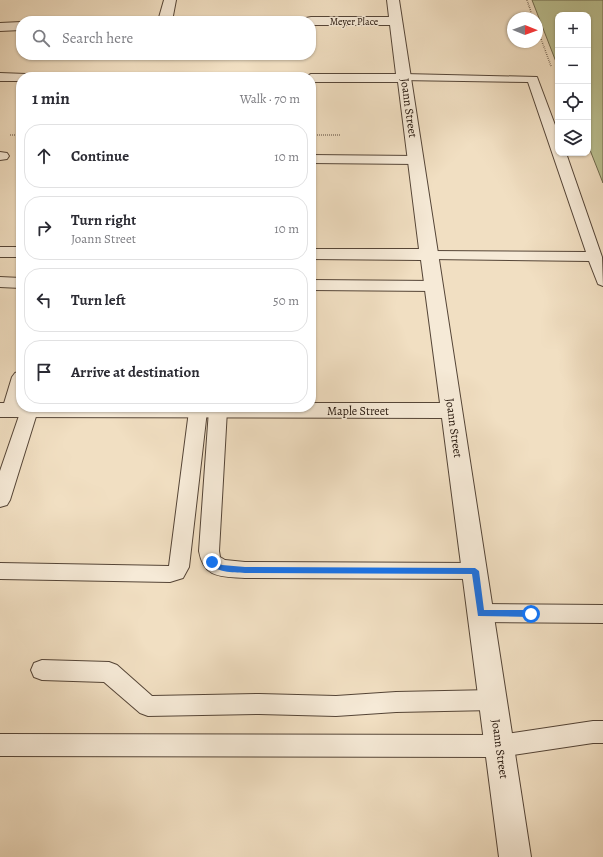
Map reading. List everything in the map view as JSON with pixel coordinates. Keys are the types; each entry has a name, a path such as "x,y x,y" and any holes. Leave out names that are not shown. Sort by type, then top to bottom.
{"street":[{"path":"166,16 170,0"},
{"name":"Joann Street","path":"393,0 515,857"},
{"name":"Meyer Place","path":"316,21 396,22"},
{"path":"0,27 16,26"},
{"path":"0,77 16,77"},
{"path":"316,78 404,78"},
{"path":"0,252 16,252"},
{"path":"316,254 430,255"},
{"name":"Maple Street","path":"316,410 452,411"}],"lane":[{"path":"404,78 533,79 555,143"},
{"path":"559,156 603,281"},
{"path":"316,159 416,160"},
{"path":"430,255 595,257"},
{"path":"0,282 16,283"},
{"path":"316,286 434,286"},
{"path":"0,500 16,398"},
{"path":"210,412 209,552 212,562 221,568 245,570 475,571"},
{"path":"0,571 170,574 176,572 179,567 210,412"},
{"path":"480,614 603,614"},
{"path":"42,670 108,672 148,706 259,704 336,706 396,702 493,700"},
{"path":"0,745 499,746 593,732 603,732"}],"path":[{"path":"526,0 531,12"},
{"path":"543,43 553,69"},
{"path":"316,135 341,135"}],"green space":[{"path":"532,0 603,0 603,183 591,153 591,12 555,12 555,59 543,28 543,12 537,12"}],"route":[{"path":"212,562 221,568 245,570 475,571 480,614 531,614"}]}
